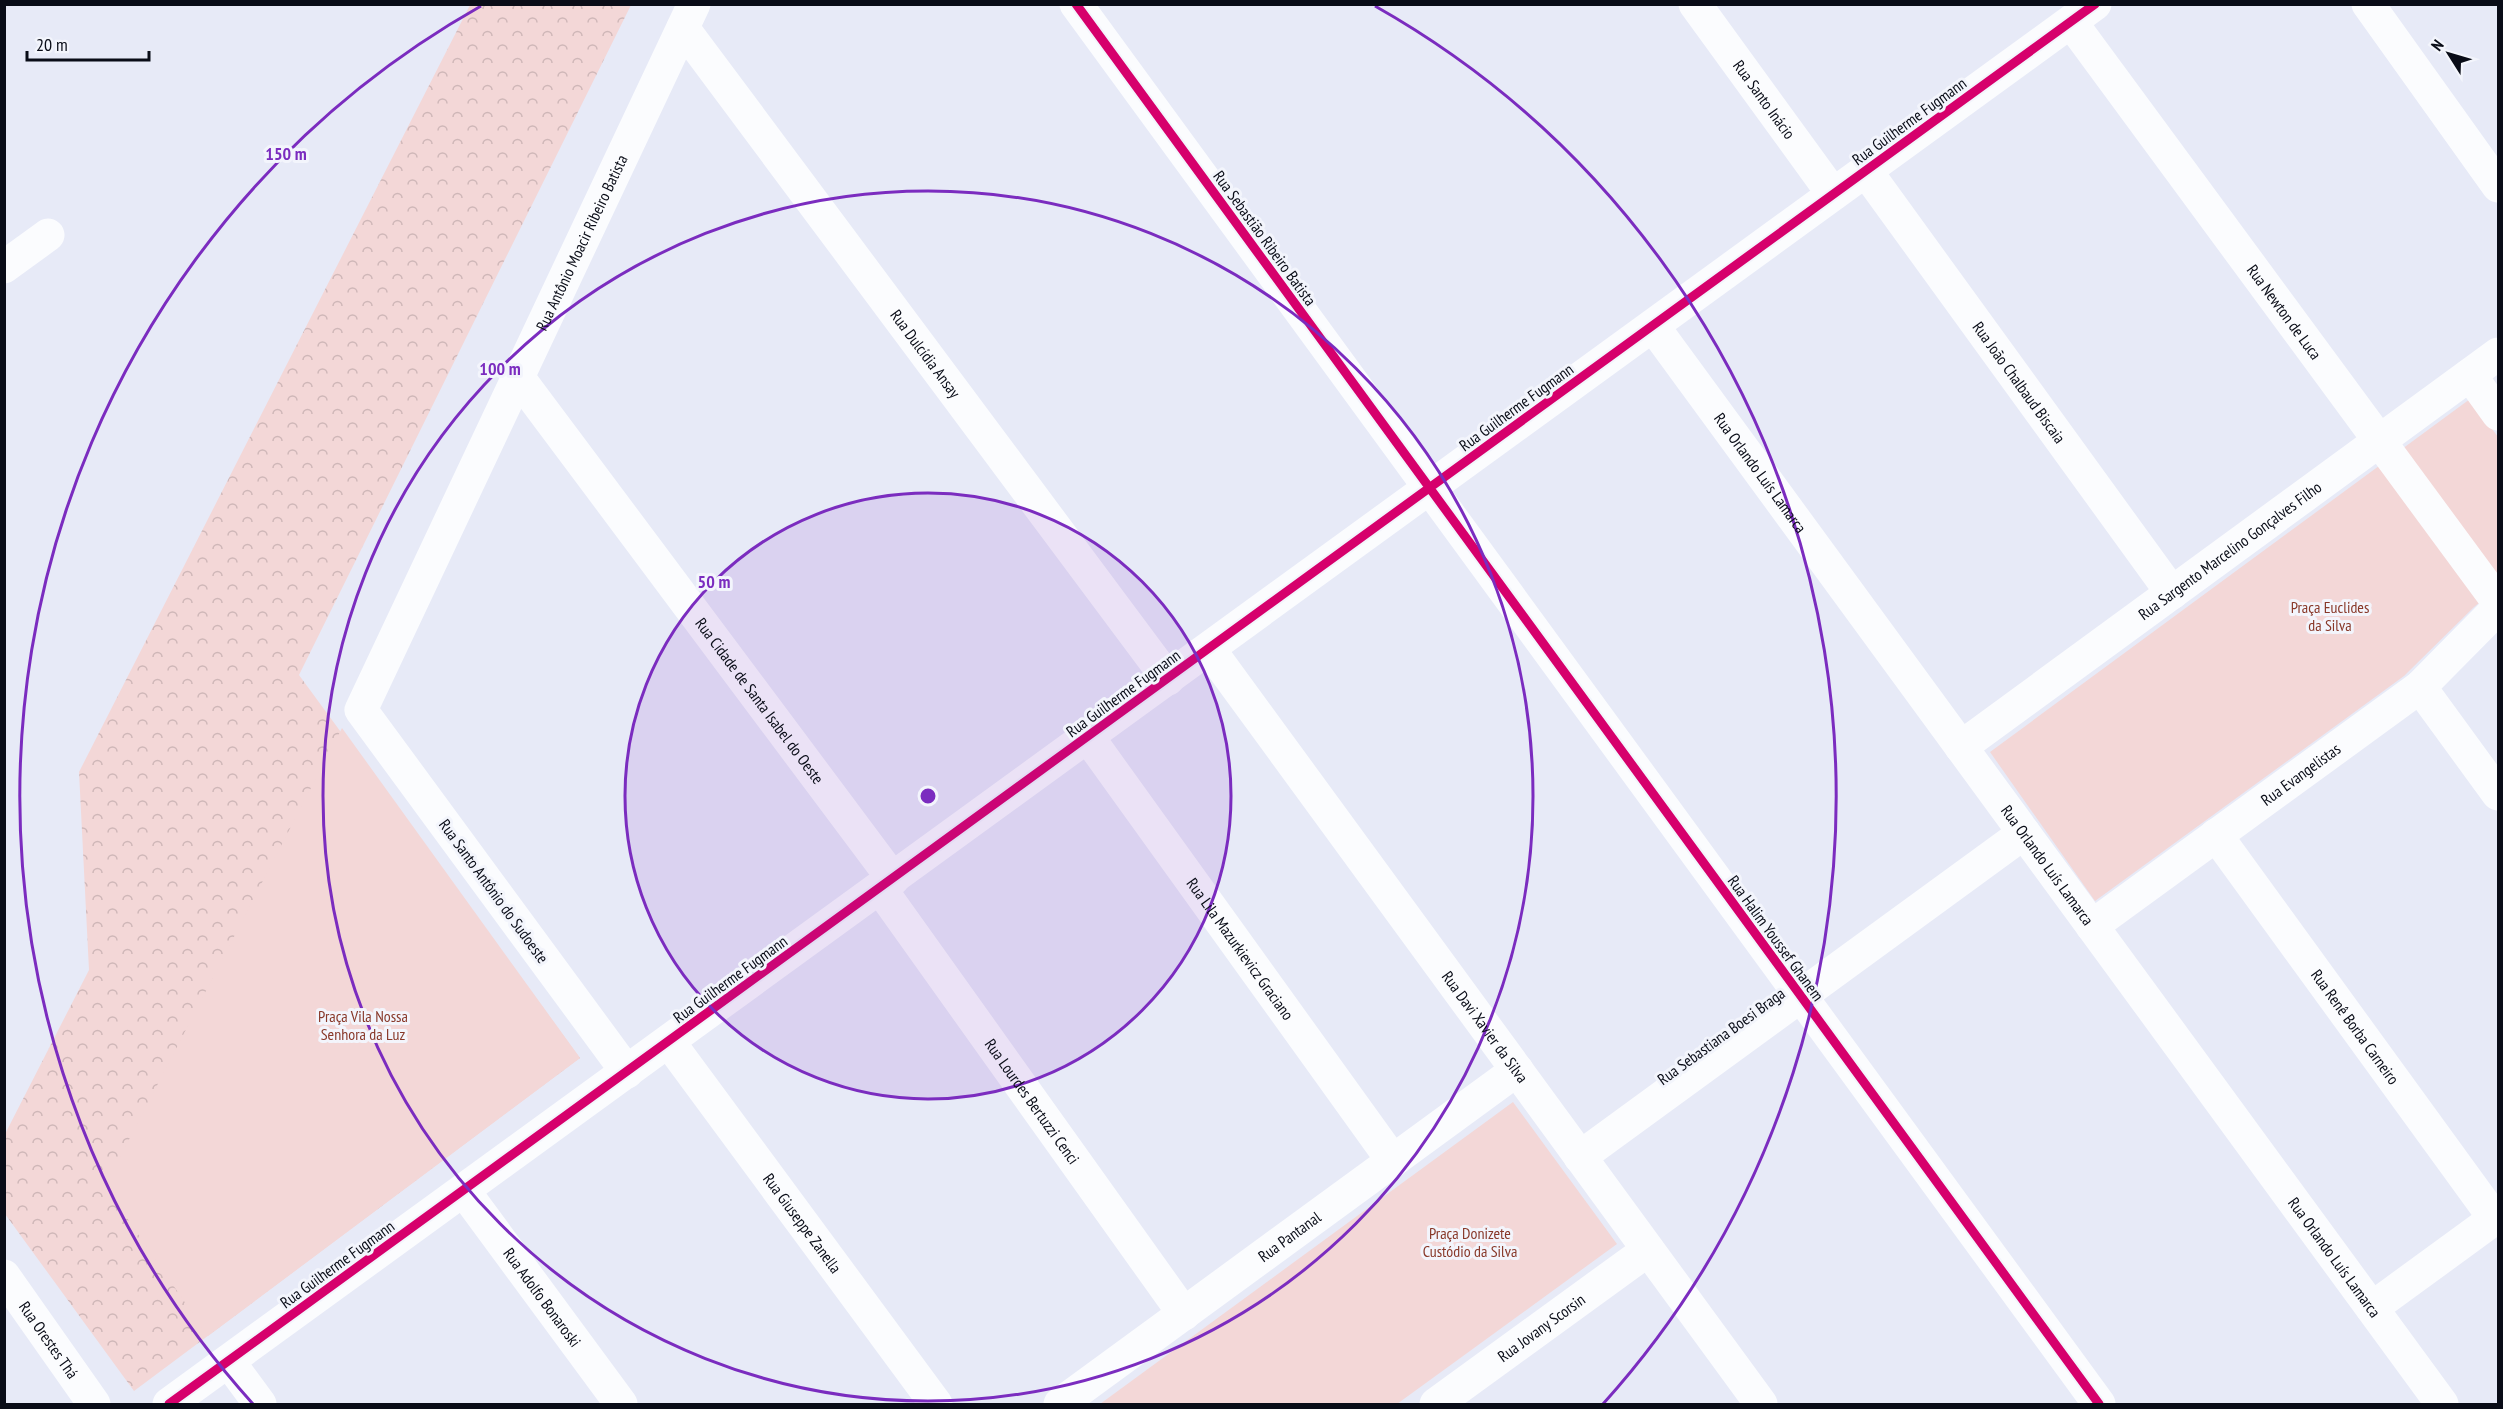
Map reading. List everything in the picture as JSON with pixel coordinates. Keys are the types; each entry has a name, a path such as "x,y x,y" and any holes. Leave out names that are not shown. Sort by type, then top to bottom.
{"street":[{"name":"Rua Sebastião Ribeiro Batista","path":"1076,4 1429,489"},
{"name":"Rua Santo Inácio","path":"1695,4 1833,194"},
{"path":"2368,4 2499,186"},
{"name":"Rua Guilherme Fugmann","path":"169,1404 2083,13"},
{"name":"Rua Newton de Luca","path":"2083,13 2380,440 2499,602"},
{"name":"Rua Antônio Moacir Ribeiro Batista","path":"361,710 689,16"},
{"name":"Rua Dulcídia Ansay","path":"689,16 1168,679"},
{"name":"Rua João Chalbaud Biscaia","path":"1866,171 2172,593"},
{"path":"4,267 48,236"},
{"name":"Rua Orlando Luís Lamarca","path":"1653,326 2442,1404"},
{"name":"Rua Sargento Marcelino Gonçalves Filho","path":"1961,747 2499,354"},
{"path":"2470,375 2499,414"},
{"name":"Rua Cidade de Santa Isabel do Oeste","path":"518,377 887,883"},
{"name":"Rua Halim Youssef Ghanem","path":"1429,489 2099,1404"},
{"name":"Rua Evangelistas","path":"2092,926 2420,687 2499,608"},
{"name":"Rua Davi Xavier da Silva","path":"1209,649 1761,1404"},
{"path":"2420,687 2499,794"},
{"name":"Rua Santo Antônio do Sudoeste","path":"361,710 627,1072"},
{"name":"Rua Lila Mazurkievicz Graciano","path":"1088,736 1394,1161"},
{"name":"Rua Sebastiana Boesi Braga","path":"1580,1156 2024,833"},
{"name":"Rua Renê Borba Carneiro","path":"2216,835 2497,1218"},
{"name":"Rua Lourdes Bertuzzi Cenci","path":"887,883 1185,1314"},
{"name":"Rua Giuseppe Zanella","path":"669,1042 936,1404"},
{"name":"Rua Pantanal","path":"1074,1400 1185,1314 1517,1070"},
{"name":"Rua Adolfo Bonaroski","path":"464,1191 621,1404"},
{"path":"2372,1308 2497,1218"},
{"name":"Rua Jovany Scorsin","path":"1436,1404 1648,1250"},
{"name":"Rua Orestes Thá","path":"4,1276 94,1404"},
{"path":"229,1362 260,1404"}],"green space":[{"path":"470,5 631,5 299,675 580,1058 134,1391 5,1214 4,1136 89,970 79,772"},
{"name":"Praça Euclides da Silva","path":"2470,399 2498,437 2498,588 2474,607 2404,676 2095,901 1990,752"},
{"name":"Praça Vila Nossa Senhora da Luz","path":"342,728 580,1058 208,1336 105,1186"},
{"name":"Praça Donizete Custódio da Silva","path":"1513,1102 1617,1244 1397,1404 1100,1404"}],"cycle path":[{"path":"1076,4 2099,1404"},
{"path":"169,1404 2095,4"}]}
